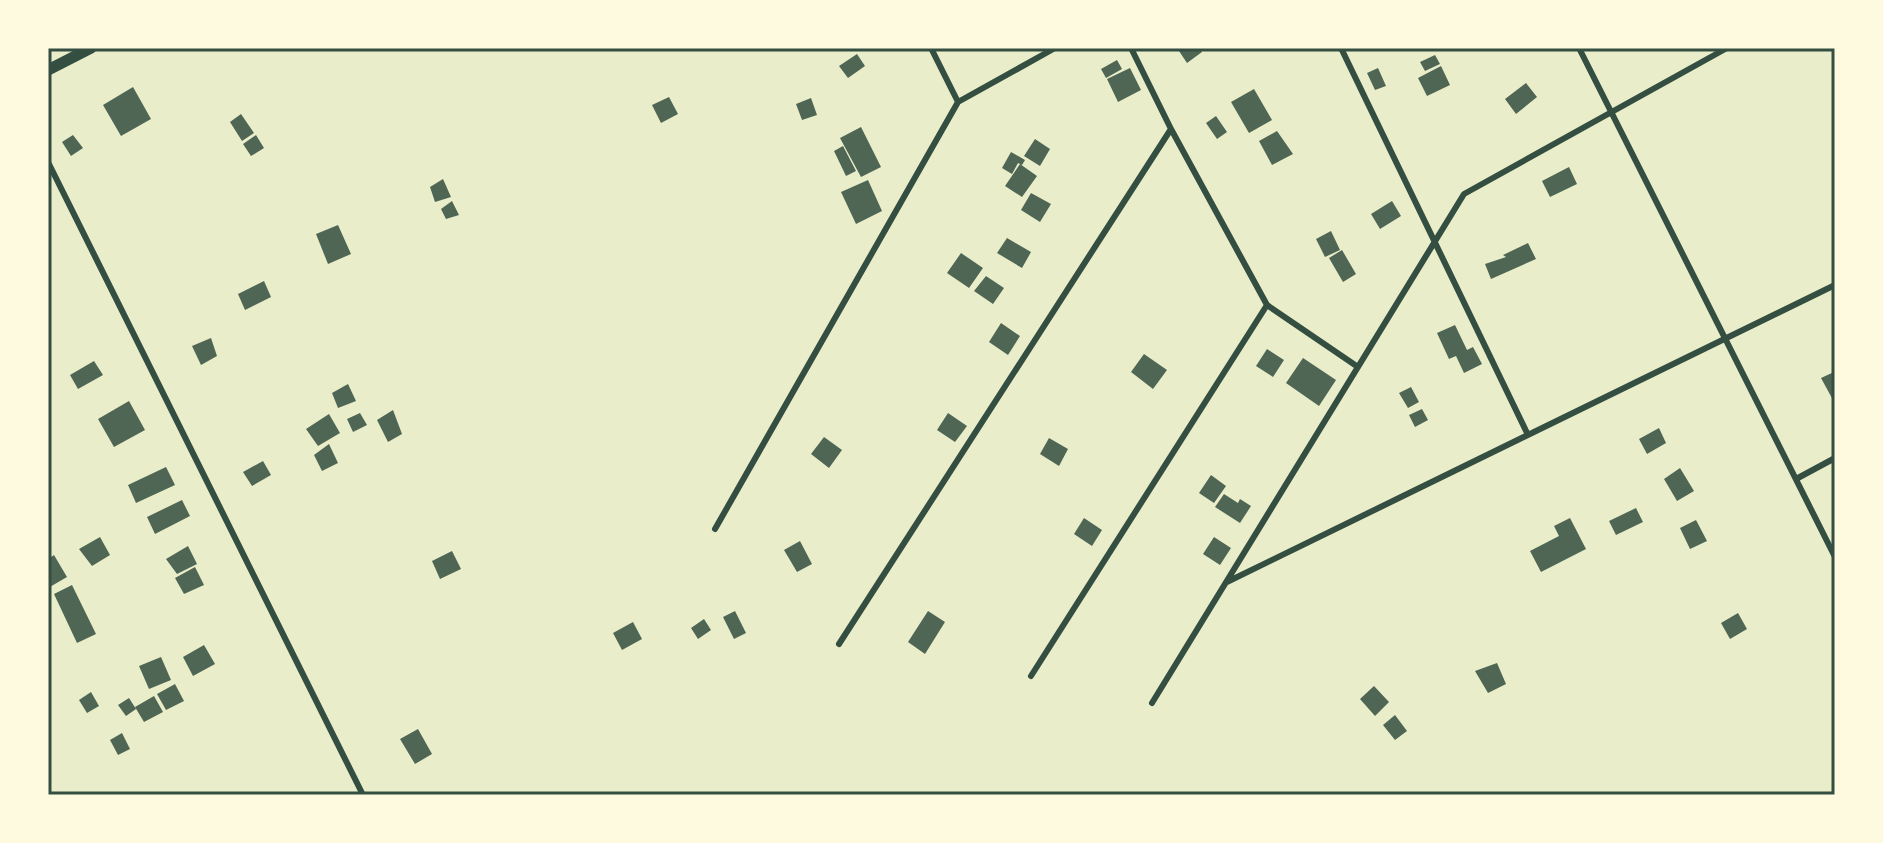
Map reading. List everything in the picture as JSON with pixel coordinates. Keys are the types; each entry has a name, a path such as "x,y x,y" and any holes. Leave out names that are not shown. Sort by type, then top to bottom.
{"highway":[{"path":"48,70 91,48"}],"street":[{"path":"931,48 958,102"},
{"path":"715,529 958,102 1055,48"},
{"path":"1131,48 1171,129 1267,305 1358,367"},
{"path":"1341,48 1528,435"},
{"path":"1579,48 1835,557"},
{"path":"1152,703 1464,194 1727,48"},
{"path":"839,644 1171,129"},
{"path":"48,162 363,795"},
{"path":"1225,583 1835,285"},
{"path":"1031,676 1267,305"},
{"path":"1796,479 1835,458"}],"building":[{"path":"1177,48 1199,48 1202,52 1187,63"},
{"path":"857,54 865,66 848,78 839,66"},
{"path":"1435,55 1440,64 1425,71 1420,62"},
{"path":"1117,60 1122,69 1106,78 1101,69"},
{"path":"1441,66 1450,85 1427,96 1418,78"},
{"path":"1130,68 1141,90 1118,102 1107,79"},
{"path":"1378,68 1386,86 1375,90 1367,73"},
{"path":"1526,83 1537,97 1516,114 1505,99"},
{"path":"133,87 151,119 121,136 103,105"},
{"path":"1254,89 1272,120 1249,133 1231,102"},
{"path":"669,97 678,114 661,123 652,105"},
{"path":"811,98 817,115 802,120 796,104"},
{"path":"241,114 254,133 242,141 230,122"},
{"path":"1216,116 1227,132 1217,139 1206,123"},
{"path":"861,127 881,167 861,177 840,138"},
{"path":"1277,131 1293,154 1272,165 1259,141"},
{"path":"73,135 83,148 71,156 62,142"},
{"path":"256,135 264,148 251,156 243,144"},
{"path":"1035,139 1050,149 1040,166 1024,156"},
{"path":"843,146 856,171 846,176 834,151"},
{"path":"1011,152 1025,160 1022,165 1018,163 1012,174 1002,168"},
{"path":"1020,164 1037,176 1022,197 1005,186"},
{"path":"1569,167 1577,184 1550,197 1542,181"},
{"path":"443,179 451,197 435,202 430,187"},
{"path":"868,180 882,211 856,224 841,192"},
{"path":"1031,193 1051,204 1040,222 1021,210"},
{"path":"452,201 459,215 446,219 441,209"},
{"path":"1392,201 1401,216 1380,229 1371,214"},
{"path":"338,225 351,254 328,264 316,234"},
{"path":"1331,231 1340,250 1325,257 1316,239"},
{"path":"1007,238 1031,252 1022,268 997,253"},
{"path":"1528,243 1536,259 1491,279 1485,264 1506,257 1503,255"},
{"path":"1342,250 1356,274 1343,282 1329,258"},
{"path":"961,253 983,268 969,288 947,273"},
{"path":"986,276 1004,288 993,304 974,291"},
{"path":"264,281 271,297 245,310 238,294"},
{"path":"1001,323 1020,336 1008,355 989,342"},
{"path":"1455,325 1467,350 1473,347 1482,364 1464,373 1456,356 1449,359 1437,333"},
{"path":"211,338 217,356 201,365 192,346"},
{"path":"1267,349 1284,360 1273,377 1256,366"},
{"path":"1144,354 1167,370 1153,389 1131,372"},
{"path":"1303,358 1336,380 1319,406 1286,383"},
{"path":"94,361 103,375 78,389 70,375"},
{"path":"1834,372 1835,399 1833,400 1821,378"},
{"path":"348,384 356,401 338,408 332,393"},
{"path":"1411,387 1419,402 1408,408 1399,393"},
{"path":"129,401 145,430 114,447 98,419"},
{"path":"1422,409 1428,420 1415,427 1409,415"},
{"path":"393,410 402,434 388,442 377,420"},
{"path":"360,413 367,425 353,432 347,419"},
{"path":"948,413 967,426 955,442 937,430"},
{"path":"329,414 340,433 318,446 306,429"},
{"path":"1659,428 1666,443 1647,454 1639,439"},
{"path":"824,437 842,450 829,468 811,454"},
{"path":"1049,438 1068,449 1059,466 1040,454"},
{"path":"329,444 338,463 322,471 314,455"},
{"path":"263,461 271,475 252,486 243,472"},
{"path":"166,467 175,485 136,503 128,485"},
{"path":"1680,468 1694,491 1677,501 1664,479"},
{"path":"1211,475 1226,486 1214,503 1199,493"},
{"path":"1224,494 1238,503 1240,499 1251,506 1240,523 1215,507"},
{"path":"182,500 190,516 155,534 147,517"},
{"path":"1636,508 1643,522 1616,535 1609,521"},
{"path":"1084,518 1102,530 1092,546 1074,534"},
{"path":"1570,518 1586,549 1541,572 1530,551 1559,536 1554,526"},
{"path":"1696,520 1707,541 1690,549 1680,528"},
{"path":"100,537 110,555 92,566 79,549"},
{"path":"1214,537 1231,548 1220,565 1203,554"},
{"path":"800,541 812,564 797,572 784,550"},
{"path":"188,546 197,564 177,574 166,559"},
{"path":"452,551 461,569 440,579 432,561"},
{"path":"54,555 67,577 48,588 48,559"},
{"path":"195,567 204,585 184,594 175,578"},
{"path":"72,585 96,634 77,643 54,594"},
{"path":"735,611 746,633 734,639 723,617"},
{"path":"928,611 945,622 925,654 908,642"},
{"path":"1738,613 1747,629 1730,639 1721,623"},
{"path":"704,619 711,630 698,639 691,628"},
{"path":"633,622 642,639 622,650 613,633"},
{"path":"204,645 215,664 193,676 183,657"},
{"path":"161,657 171,680 149,689 139,666"},
{"path":"1497,663 1506,684 1488,693 1475,671"},
{"path":"175,684 184,701 166,710 157,694"},
{"path":"1374,686 1389,702 1375,716 1360,699"},
{"path":"91,692 99,706 87,713 79,700"},
{"path":"154,696 163,712 144,722 135,707"},
{"path":"129,698 136,709 126,716 118,705"},
{"path":"1395,715 1407,731 1395,740 1383,725"},
{"path":"418,729 432,754 415,764 400,739"},
{"path":"122,733 130,749 118,755 110,740"}]}
